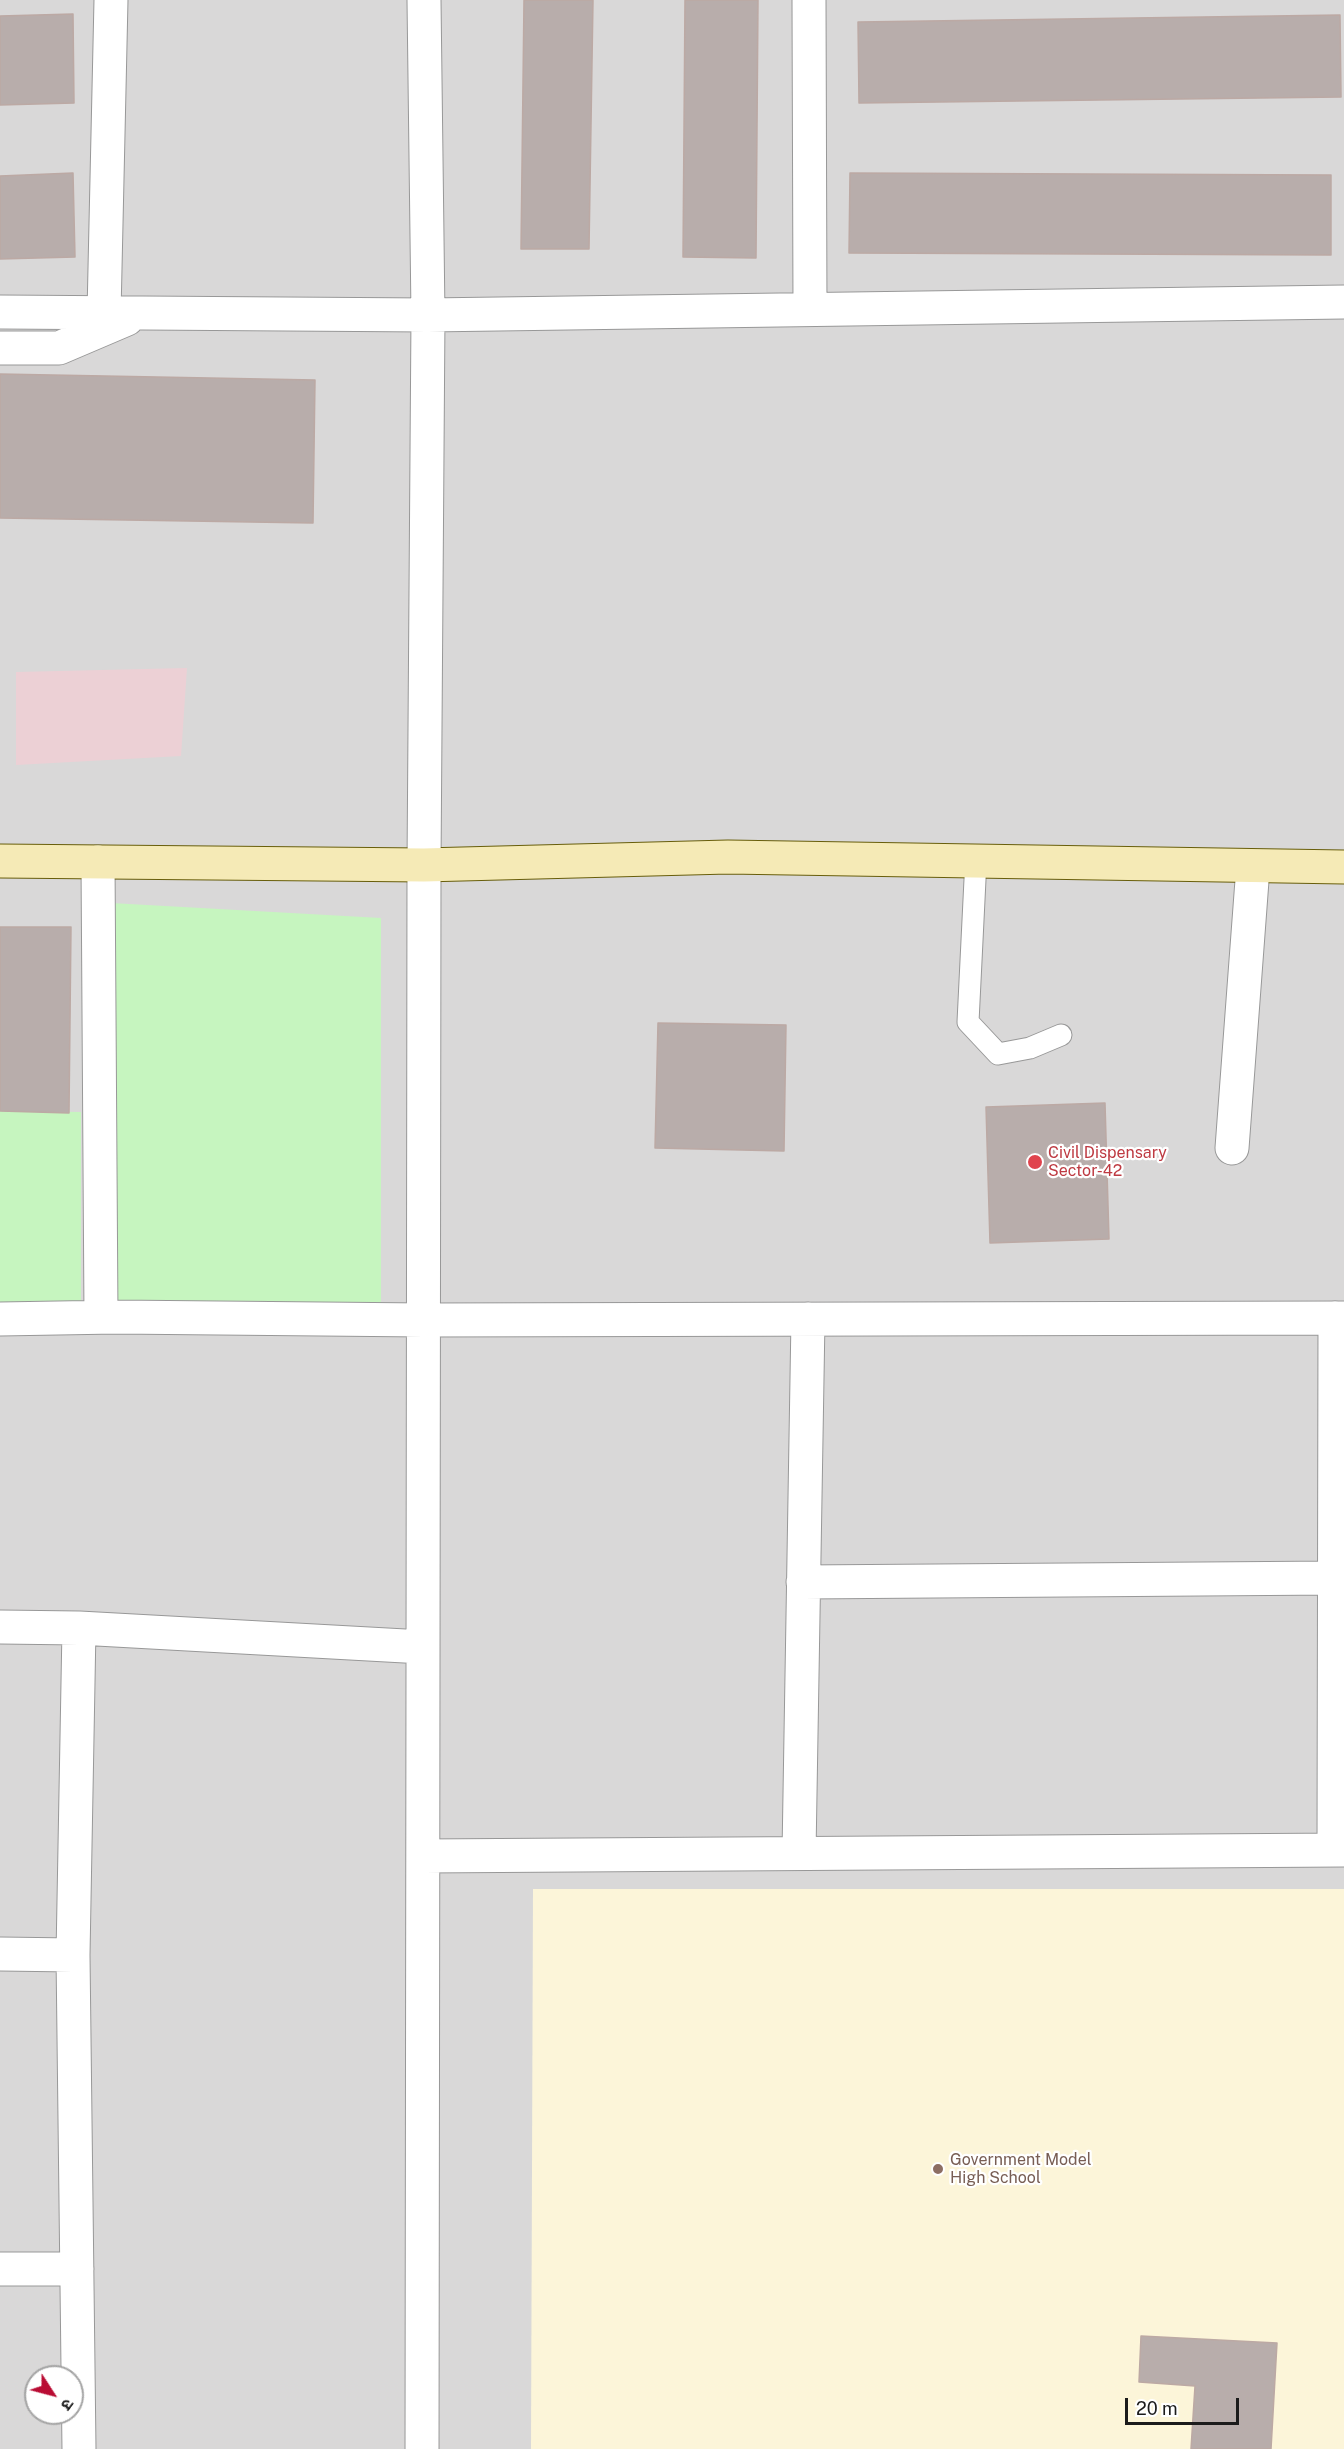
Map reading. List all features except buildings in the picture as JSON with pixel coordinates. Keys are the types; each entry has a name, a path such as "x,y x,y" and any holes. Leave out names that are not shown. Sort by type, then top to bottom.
{"street":[{"path":"104,313 111,0"},
{"path":"422,2449 424,865 428,315 424,0"},
{"path":"809,0 810,309"},
{"path":"0,312 428,315 1344,302"},
{"path":"0,348 59,348 140,313"},
{"path":"0,861 424,865 728,857 976,859 1253,867 1344,867"},
{"path":"98,862 101,1317"},
{"path":"1232,1148 1253,867"},
{"path":"0,1318 424,1320 1339,1318 1334,1578 1339,1850 423,1856"},
{"path":"799,1853 808,1319"},
{"path":"803,1582 1334,1578"},
{"path":"0,1627 79,1628 423,1647"},
{"path":"79,1628 73,1955 79,2449"},
{"path":"0,1954 73,1955"},
{"path":"0,2270 77,2269"}],"lane":[{"path":"976,859 968,1022 998,1054 1030,1048 1061,1035"}],"shaded area":[{"path":"0,0 1344,0 1344,2449 0,2449"},
{"path":"187,668 181,756 16,765 16,672"},
{"name":"Government Model High School","path":"533,1889 1344,1889 1344,2449 531,2449"}],"green space":[{"path":"111,903 381,918 381,1320 116,1317"},
{"path":"0,1111 81,1112 81,1317 0,1319"}],"place":[{"name":"Civil Dispensary Sector-42","path":"1035,1162"},
{"name":"Government Model High School","path":"938,2169"}]}
